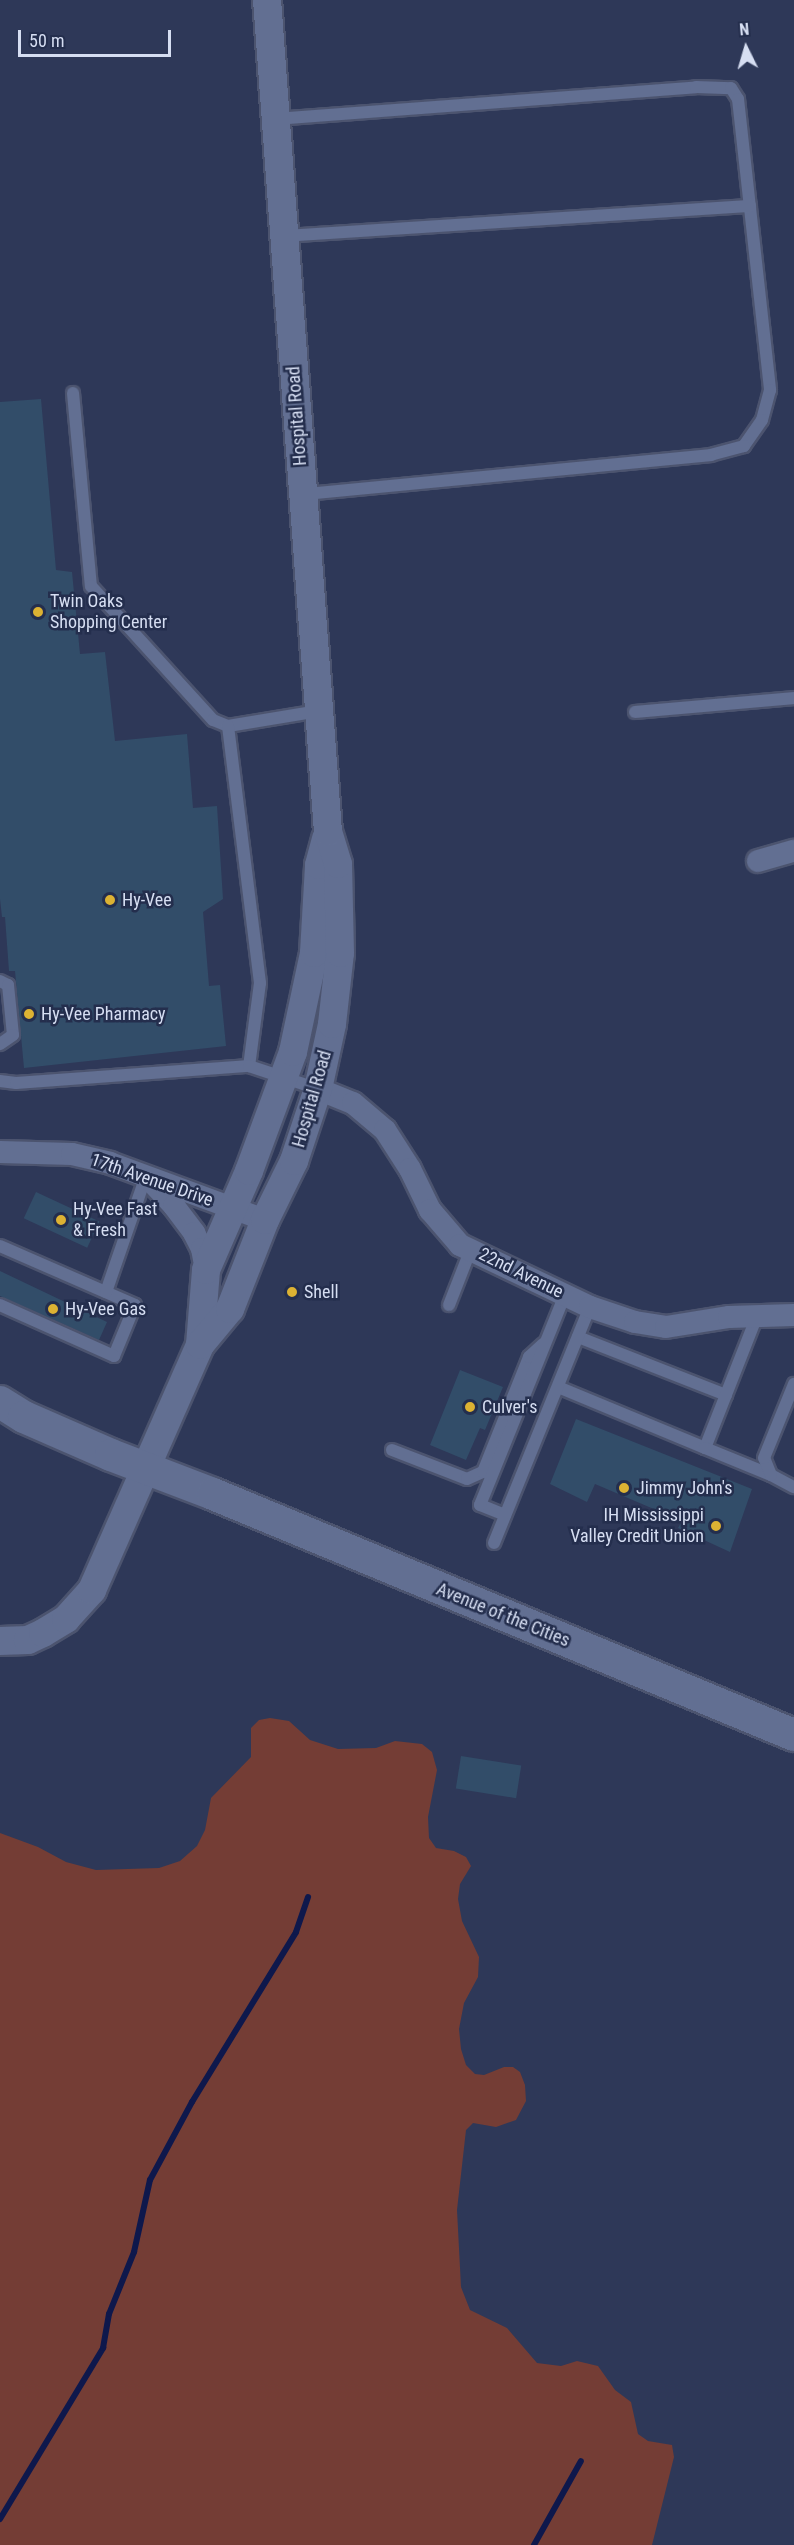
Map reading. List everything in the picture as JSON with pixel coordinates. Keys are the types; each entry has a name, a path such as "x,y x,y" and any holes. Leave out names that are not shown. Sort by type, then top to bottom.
{"main road":[{"name":"Avenue of the Cities","path":"8,1410 794,1735"},
{"name":"Avenue of the Cities","path":"235,1503 520,1622"}],"street":[{"name":"Hospital Road","path":"145,1468 166,1426 200,1345 230,1309 265,1220 294,1161 318,1089 332,1024 340,953 338,864 328,832 267,0"},
{"name":"Hospital Road","path":"200,1345 206,1270 285,1077 301,1020 312,965 319,865 328,832"},
{"path":"758,861 794,851"},
{"name":"22nd Avenue","path":"318,1089 352,1103 385,1130 410,1169 430,1210 460,1245 590,1307 635,1322 666,1327 729,1317 794,1315"},
{"name":"17th Avenue Drive","path":"0,1152 72,1154 110,1163 265,1220"},
{"path":"146,1176 174,1206 194,1233 202,1249 206,1270"},
{"path":"0,1641 28,1640 66,1619 82,1603 97,1580 145,1468"}],"lane":[{"path":"275,119 696,87 731,88 738,99 770,390 762,420 744,446 711,455 303,494"},
{"path":"284,236 750,206"},
{"path":"74,393 91,586 213,720 228,726 320,711"},
{"path":"635,712 794,698"},
{"path":"228,726 260,983 249,1066"},
{"path":"0,981 8,985 13,1035 0,1044"},
{"path":"0,1081 16,1083 249,1066 318,1089"},
{"path":"106,1292 146,1176"},
{"path":"0,1246 135,1305 114,1356 0,1305"},
{"path":"448,1305 471,1249"},
{"path":"505,1515 480,1505 565,1295"},
{"path":"494,1543 590,1307"},
{"path":"705,1448 757,1316"},
{"path":"578,1337 726,1395"},
{"path":"392,1450 467,1479 483,1472 529,1357 546,1342"},
{"path":"771,1475 764,1458 794,1384"},
{"path":"558,1387 771,1475 794,1487"}],"shaded area":[{"path":"270,1718 289,1721 310,1740 338,1749 376,1748 395,1741 422,1744 432,1752 437,1770 428,1817 429,1838 436,1848 454,1851 466,1857 471,1866 460,1884 458,1899 462,1921 479,1957 478,1977 464,2003 459,2029 461,2049 466,2065 475,2074 484,2075 504,2067 513,2067 520,2072 525,2085 526,2101 516,2120 496,2127 473,2123 466,2130 457,2210 461,2287 470,2310 507,2328 537,2363 561,2366 577,2361 598,2366 615,2390 631,2402 638,2434 648,2441 672,2445 674,2457 652,2545 0,2545 0,1833 38,1847 66,1862 96,1870 159,1868 180,1861 197,1846 205,1830 211,1798 251,1757 251,1728 259,1720"}],"building":[{"name":"Hy-Vee","path":"41,399 56,570 72,572 80,654 105,652 115,741 187,734 193,808 217,806 223,899 203,912 209,986 220,985 226,1046 24,1068 15,971 9,971 5,917 2,917 0,899 0,402"},
{"name":"Hy-Vee Fast & Fresh","path":"36,1192 99,1222 87,1248 24,1218"},
{"name":"Hy-Vee Gas","path":"0,1271 107,1322 99,1340 0,1296"},
{"name":"Culver's","path":"460,1370 503,1387 485,1430 480,1428 466,1460 430,1445"},
{"path":"576,1419 752,1489 730,1552 678,1528 682,1521 595,1484 587,1502 550,1484"},
{"path":"461,1756 521,1766 516,1798 456,1789"}],"waterway":[{"path":"0,2519 103,2348 109,2314 134,2252 150,2180 192,2102 296,1932 308,1897"},
{"path":"534,2545 581,2461"}],"place":[{"name":"Twin Oaks Shopping Center","path":"38,612"},
{"name":"Hy-Vee","path":"110,900"},
{"name":"Hy-Vee Pharmacy","path":"29,1014"},
{"name":"Hy-Vee Fast & Fresh","path":"61,1220"},
{"name":"Shell","path":"292,1292"},
{"name":"Hy-Vee Gas","path":"53,1309"},
{"name":"Culver's","path":"470,1407"},
{"name":"Jimmy John's","path":"624,1488"},
{"name":"IH Mississippi Valley Credit Union","path":"716,1526"}]}
